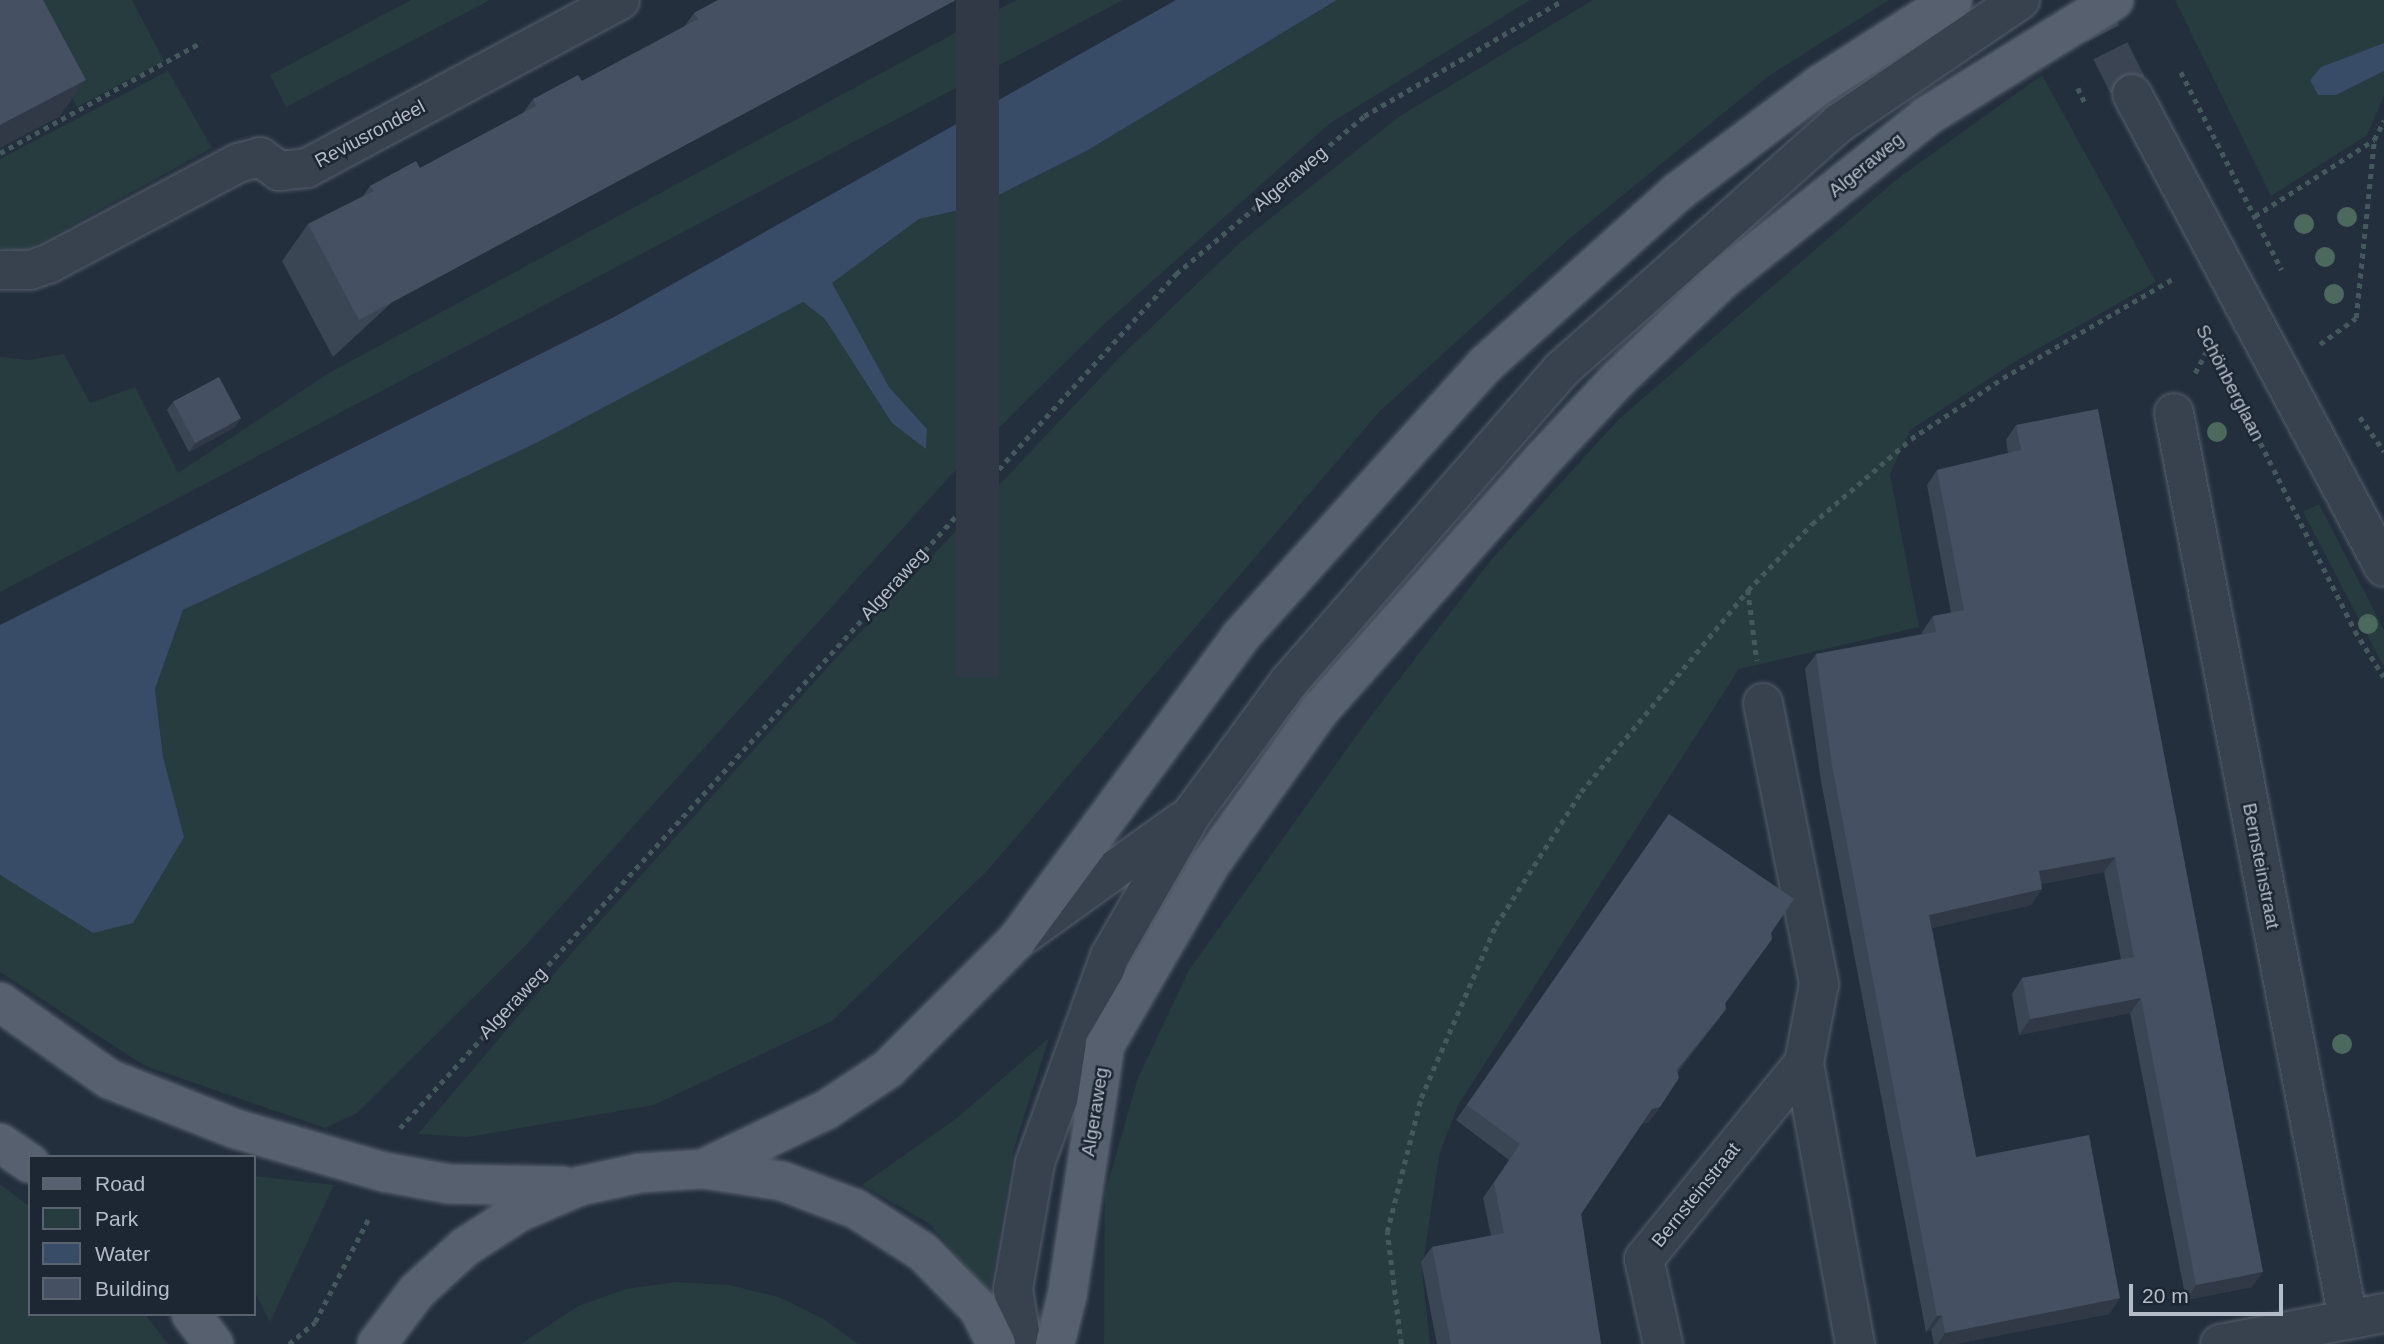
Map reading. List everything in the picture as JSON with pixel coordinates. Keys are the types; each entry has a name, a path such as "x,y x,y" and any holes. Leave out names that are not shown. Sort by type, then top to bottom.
{"main road":[{"name":"Algeraweg","path":"703,1169 826,1110 888,1069 1017,940 1240,637 1486,364 1679,191 1821,84 1952,0"},
{"name":"Algeraweg","path":"1055,1344 1067,1296 1105,1045 1209,866 1320,710 1542,460 1617,380 1723,279 1927,116 2114,0"},
{"path":"0,1002 109,1079 236,1129 384,1172 449,1184 580,1186"},
{"path":"0,1143 28,1162"},
{"path":"377,1344 417,1291 465,1247 519,1212 580,1186 640,1173 703,1169 782,1181 856,1209 923,1252 979,1309 996,1344"},
{"path":"193,1316 214,1344"}],"street":[{"name":"Reviusrondeel","path":"0,270 30,270 50,263 238,163 260,157 279,171 307,168 620,0"},
{"name":"Algeraweg","path":"1022,1344 1013,1289 1035,1163 1110,956 1191,815 1289,682 1561,370 1839,124 2020,0"},
{"path":"2132,94 2384,567"},
{"name":"Bernsteinstraat","path":"2174,413 2366,1316 2220,1344"},
{"name":"Bernsteinstraat","path":"1763,703 1819,985 1804,1063 1855,1344"},
{"name":"Algeraweg","path":"1017,940 1191,815"},
{"name":"Bernsteinstraat","path":"1663,1344 1644,1259 1804,1063"}],"path":[{"name":"Algeraweg","path":"289,1344 315,1322 340,1275 372,1212 402,1122 1177,274 1364,116 1563,0"},
{"path":"0,153 202,42"},
{"path":"2181,72 2284,274"},
{"path":"2078,88 2090,112"},
{"path":"2320,344 2356,318 2374,140 2384,120"},
{"path":"2255,216 2374,140"},
{"path":"2168,266 2180,289"},
{"path":"1401,1344 1387,1232 1421,1098 1496,925 1581,792 1748,590 1812,524 1911,439 2003,378 2174,278"},
{"name":"Schönberglaan","path":"2205,332 2217,355"},
{"path":"2314,332 2326,355"},
{"name":"Schönberglaan","path":"2241,403 2355,632 2384,677"},
{"path":"2355,411 2384,451"},
{"path":"1748,590 1763,703"}],"green space":[{"path":"21,0 132,0 164,61 77,107"},
{"path":"411,0 490,0 286,107 270,75"},
{"path":"1016,0 1123,0 0,592 0,357 29,360 64,354 90,403 135,387 178,473 329,373"},
{"path":"1337,0 1530,0 1329,124 1103,325 950,476 526,945 357,1113 325,1128 145,1066 0,972 0,875 93,933 163,757 155,689 183,610 803,302 825,319 892,423 927,429 889,387 831,283 919,219 977,206 1088,150"},
{"path":"1593,0 1889,0 1770,75 1568,240 1380,411 987,871 832,1021 654,1105 468,1137 418,1134 577,947 835,659 1120,357 1242,241 1400,116"},
{"path":"2175,0 2384,0 2384,43 2321,67 2310,80 2318,95 2336,95 2384,71 2384,96 2367,135 2271,196"},
{"path":"168,71 212,148 45,240 20,251 0,248 0,159"},
{"path":"2042,75 2156,282 2016,361 1910,430 1890,474 1919,627 1739,669 1458,1105 1439,1155 1422,1271 1430,1344 1104,1344 1105,1193 1138,1078 1189,970 1364,725 1491,560 1619,419 1896,180"},
{"path":"2319,504 2384,630 2384,667 2303,512"},
{"path":"1049,1038 1014,1148 989,1294 930,1224 862,1185 957,1118"},
{"path":"256,1176 334,1185 270,1322 256,1294"},
{"path":"0,1184 28,1205 28,1316 147,1316 168,1344 0,1344"},
{"path":"677,1282 729,1285 779,1297 825,1320 858,1344 521,1344 578,1306 626,1289"}],"water":[{"path":"1176,0 1337,0 1088,150 977,206 919,219 832,283 889,387 927,429 926,449 892,423 825,319 803,302 538,442 183,610 155,689 163,757 184,837 133,923 93,933 0,875 0,625 616,316"},
{"path":"2384,43 2384,71 2336,95 2318,95 2310,80 2321,67"}],"building":[{"path":"0,0 43,0 86,80 0,125"},
{"path":"718,0 956,0 359,320 308,224 374,191 370,186 416,161 420,168 536,106 533,99 578,75 582,81 698,19 694,13"},
{"path":"219,377 241,418 195,443 173,401"},
{"path":"2098,409 2263,1272 2196,1285 2141,998 2030,1019 2022,978 2134,957 2115,857 2039,871 2042,889 1929,915 1976,1157 2089,1135 2120,1298 1945,1333 1942,1315 1937,1316 1832,765 1816,654 1936,632 1933,616 1964,610 1937,470 2021,450 2016,425"},
{"path":"1669,814 1794,899 1771,933 1772,939 1725,1003 1726,1009 1677,1070 1679,1078 1660,1107 1652,1109 1581,1214 1601,1344 1451,1344 1432,1247 1504,1233 1494,1183 1520,1144 1467,1105"}],"tunnel":[{"path":"2085,0 2132,94"}]}
